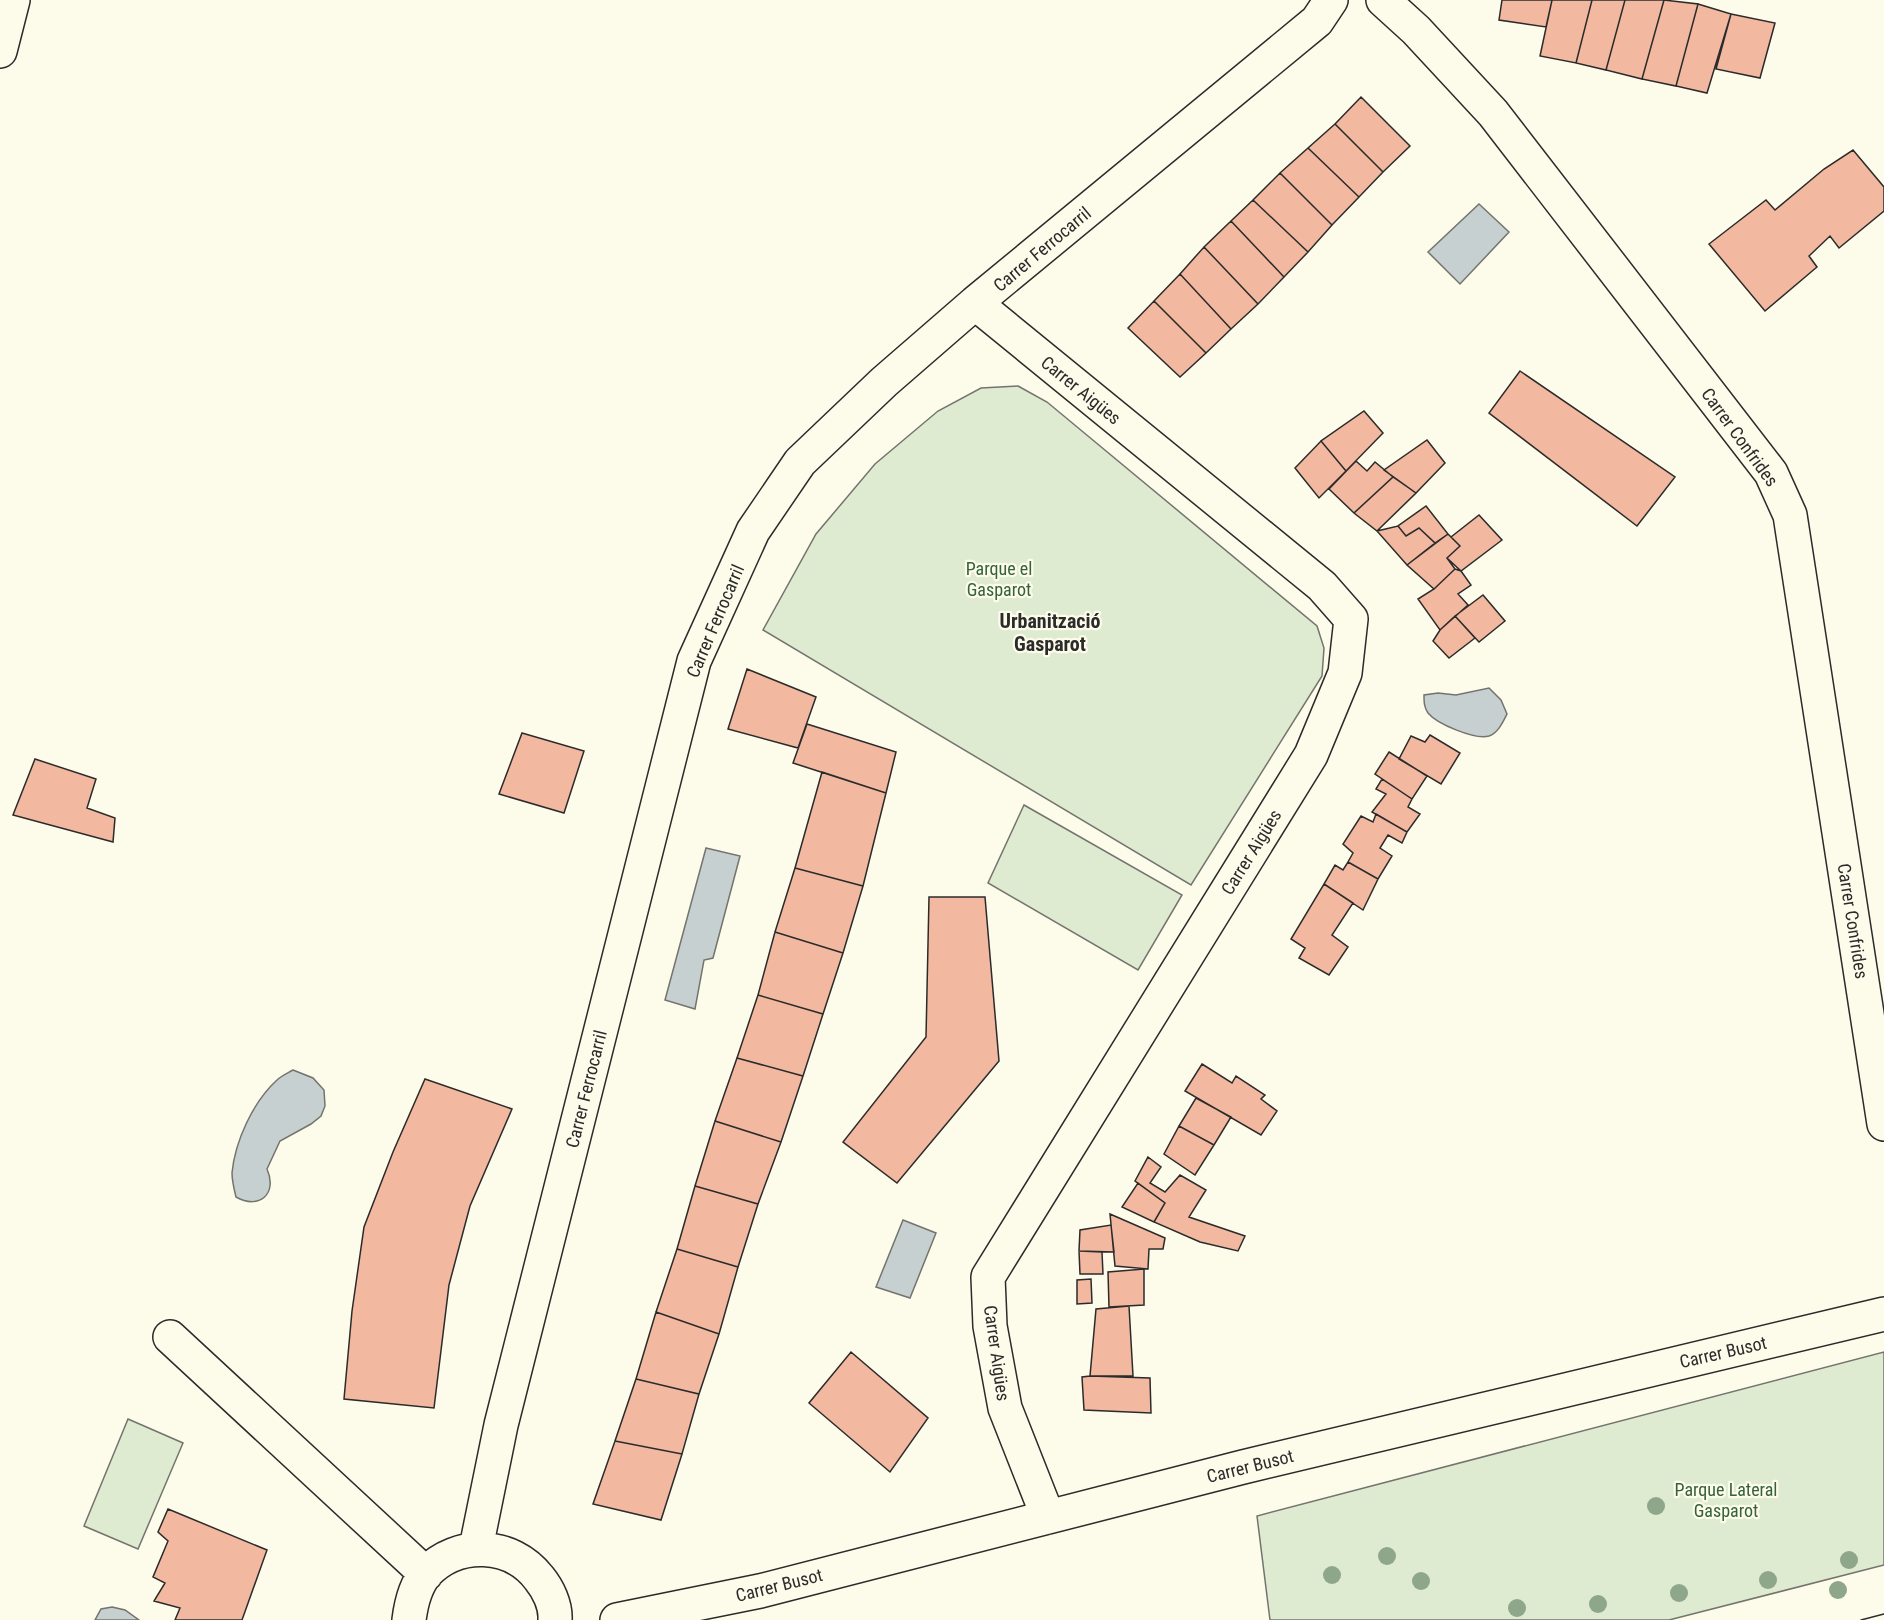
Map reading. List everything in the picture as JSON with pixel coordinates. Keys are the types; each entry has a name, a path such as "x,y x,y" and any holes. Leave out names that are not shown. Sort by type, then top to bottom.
{"street":[{"path":"0,51 13,0"},
{"name":"Carrer Ferrocarril","path":"476,1548 501,1425 694,661 753,531 800,462 884,382 975,303 1317,21 1331,0"},
{"name":"Carrer Confrides","path":"1383,0 1416,30 1493,113 1771,473 1790,515 1884,1124"},
{"name":"Carrer Aigües","path":"975,303 1322,586 1351,619 1345,673 1311,755 988,1277 990,1326 1005,1408 1048,1517"},
{"name":"Carrer Busot","path":"617,1620 760,1591 1243,1467 1884,1314"},
{"path":"170,1337 426,1574"},
{"path":"409,1620 412,1599 426,1574 449,1557 476,1548 505,1552 530,1566 548,1588 555,1620"}],"green space":[{"name":"Parque el Gasparot","path":"1018,386 1047,402 1317,626 1324,648 1322,676 1191,885 763,630 816,534 875,464 938,411 981,388"},
{"path":"1024,805 1182,895 1138,970 988,883"},
{"name":"Parque Lateral Gasparot","path":"1884,1352 1884,1565 1669,1620 1270,1620 1257,1516"},
{"path":"128,1419 183,1443 138,1549 84,1526"}],"shaded area":[{"path":"1479,204 1509,232 1460,284 1428,252"},
{"path":"1489,688 1501,700 1507,714 1498,730 1489,736 1475,736 1448,726 1428,713 1425,707 1424,695 1438,693 1456,695"},
{"path":"706,848 740,856 713,958 704,960 695,1009 665,1000"},
{"path":"293,1070 313,1078 324,1090 325,1106 321,1116 311,1124 280,1141 267,1169 270,1186 264,1197 252,1202 244,1201 236,1197 232,1176 241,1135 260,1099 268,1089"},
{"path":"903,1220 936,1233 910,1298 876,1287"},
{"path":"112,1607 125,1610 139,1620 95,1620 101,1609"}],"building":[{"path":"1502,0 1552,0 1546,27 1499,20"},
{"path":"1552,0 1592,0 1576,63 1540,56"},
{"path":"1592,0 1625,0 1606,70 1576,63"},
{"path":"1625,0 1664,0 1642,79 1606,70"},
{"path":"1664,0 1698,4 1676,86 1642,79"},
{"path":"1698,4 1731,14 1707,93 1676,86"},
{"path":"1731,14 1775,23 1760,78 1716,69"},
{"path":"1361,97 1410,146 1383,172 1335,124"},
{"path":"1335,124 1383,172 1359,197 1308,148"},
{"path":"1308,148 1359,197 1332,225 1280,173"},
{"path":"1853,150 1884,187 1884,211 1839,248 1830,236 1809,256 1817,267 1765,311 1709,244 1766,200 1775,210 1824,169"},
{"path":"1280,173 1332,225 1308,252 1253,200"},
{"path":"1253,200 1308,252 1284,277 1231,221"},
{"path":"1231,221 1284,277 1258,304 1204,247"},
{"path":"1204,247 1258,304 1231,329 1180,274"},
{"path":"1180,274 1231,329 1206,353 1154,301"},
{"path":"1154,301 1206,353 1180,377 1128,328"},
{"path":"1520,371 1675,477 1637,526 1489,413"},
{"path":"1364,411 1383,433 1346,471 1321,441"},
{"path":"1427,440 1445,463 1416,493 1384,470"},
{"path":"1321,441 1346,471 1319,498 1295,468"},
{"path":"1356,461 1367,471 1375,462 1393,477 1354,513 1329,489"},
{"path":"1393,477 1416,493 1377,531 1354,513"},
{"path":"1426,506 1448,534 1435,543 1419,528 1406,536 1398,526"},
{"path":"1479,515 1502,540 1461,571 1447,558 1460,546 1451,537"},
{"path":"1398,526 1406,536 1419,528 1435,543 1407,565 1377,531"},
{"path":"1448,534 1460,546 1447,558 1455,569 1434,589 1407,565"},
{"path":"1455,569 1461,571 1471,585 1458,594 1468,605 1440,630 1418,599 1434,589"},
{"path":"1483,595 1505,621 1479,642 1455,616"},
{"path":"1455,616 1475,638 1449,658 1433,641 1440,630"},
{"path":"747,669 816,697 798,748 728,729"},
{"path":"807,724 896,752 886,793 793,763"},
{"path":"522,733 584,751 564,813 499,794"},
{"path":"1430,735 1460,753 1441,784 1399,759 1411,736 1425,742"},
{"path":"1389,752 1427,776 1412,799 1375,774"},
{"path":"35,759 96,779 87,808 115,818 113,842 13,815"},
{"path":"822,772 886,793 863,886 795,868"},
{"path":"1382,779 1412,799 1408,807 1420,814 1407,832 1372,812 1386,794 1376,789"},
{"path":"1376,814 1407,832 1402,843 1388,835 1380,848 1392,856 1378,879 1348,862 1353,853 1343,844 1361,816 1373,822"},
{"path":"1348,862 1378,879 1363,910 1324,884 1335,865 1343,870"},
{"path":"795,868 863,886 843,953 775,932"},
{"path":"1324,884 1353,903 1332,935 1348,947 1329,975 1299,958 1305,948 1291,939"},
{"path":"929,897 985,897 999,1061 897,1183 843,1142 926,1037"},
{"path":"775,932 843,953 823,1014 758,995"},
{"path":"758,995 823,1014 803,1076 737,1058"},
{"path":"737,1058 803,1076 781,1142 715,1121"},
{"path":"1202,1064 1232,1083 1236,1076 1265,1095 1261,1099 1277,1111 1261,1135 1185,1091"},
{"path":"425,1079 512,1109 470,1206 449,1285 434,1408 344,1399 352,1311 364,1227"},
{"path":"1196,1098 1231,1117 1214,1145 1179,1126"},
{"path":"715,1121 781,1142 758,1204 695,1186"},
{"path":"1179,1126 1214,1145 1195,1175 1164,1154"},
{"path":"1148,1157 1161,1167 1150,1183 1165,1192 1180,1175 1206,1190 1189,1217 1245,1236 1238,1251 1200,1242 1154,1222 1165,1203 1135,1181"},
{"path":"1138,1183 1165,1203 1154,1222 1122,1207"},
{"path":"695,1186 758,1204 738,1267 677,1249"},
{"path":"1110,1214 1165,1238 1163,1249 1149,1249 1148,1269 1115,1266"},
{"path":"1111,1225 1114,1252 1079,1251 1080,1230"},
{"path":"677,1249 738,1267 719,1334 656,1312"},
{"path":"1079,1251 1102,1252 1103,1274 1080,1274"},
{"path":"1144,1269 1144,1305 1109,1307 1108,1272"},
{"path":"1091,1279 1092,1303 1077,1304 1077,1280"},
{"path":"1129,1306 1133,1376 1090,1376 1096,1309"},
{"path":"656,1312 719,1334 699,1394 636,1379"},
{"path":"851,1352 928,1418 890,1472 809,1403"},
{"path":"1082,1377 1150,1378 1151,1413 1084,1410"},
{"path":"636,1379 699,1394 682,1454 615,1441"},
{"path":"615,1441 682,1454 661,1520 593,1504"},
{"path":"168,1509 267,1550 242,1620 175,1620 180,1608 154,1601 165,1583 153,1577 168,1541 158,1532"}],"tram line":[{"path":"1861,1620 1884,1614"}],"district":[{"name":"Urbanització Gasparot","path":"1050,632"}]}
